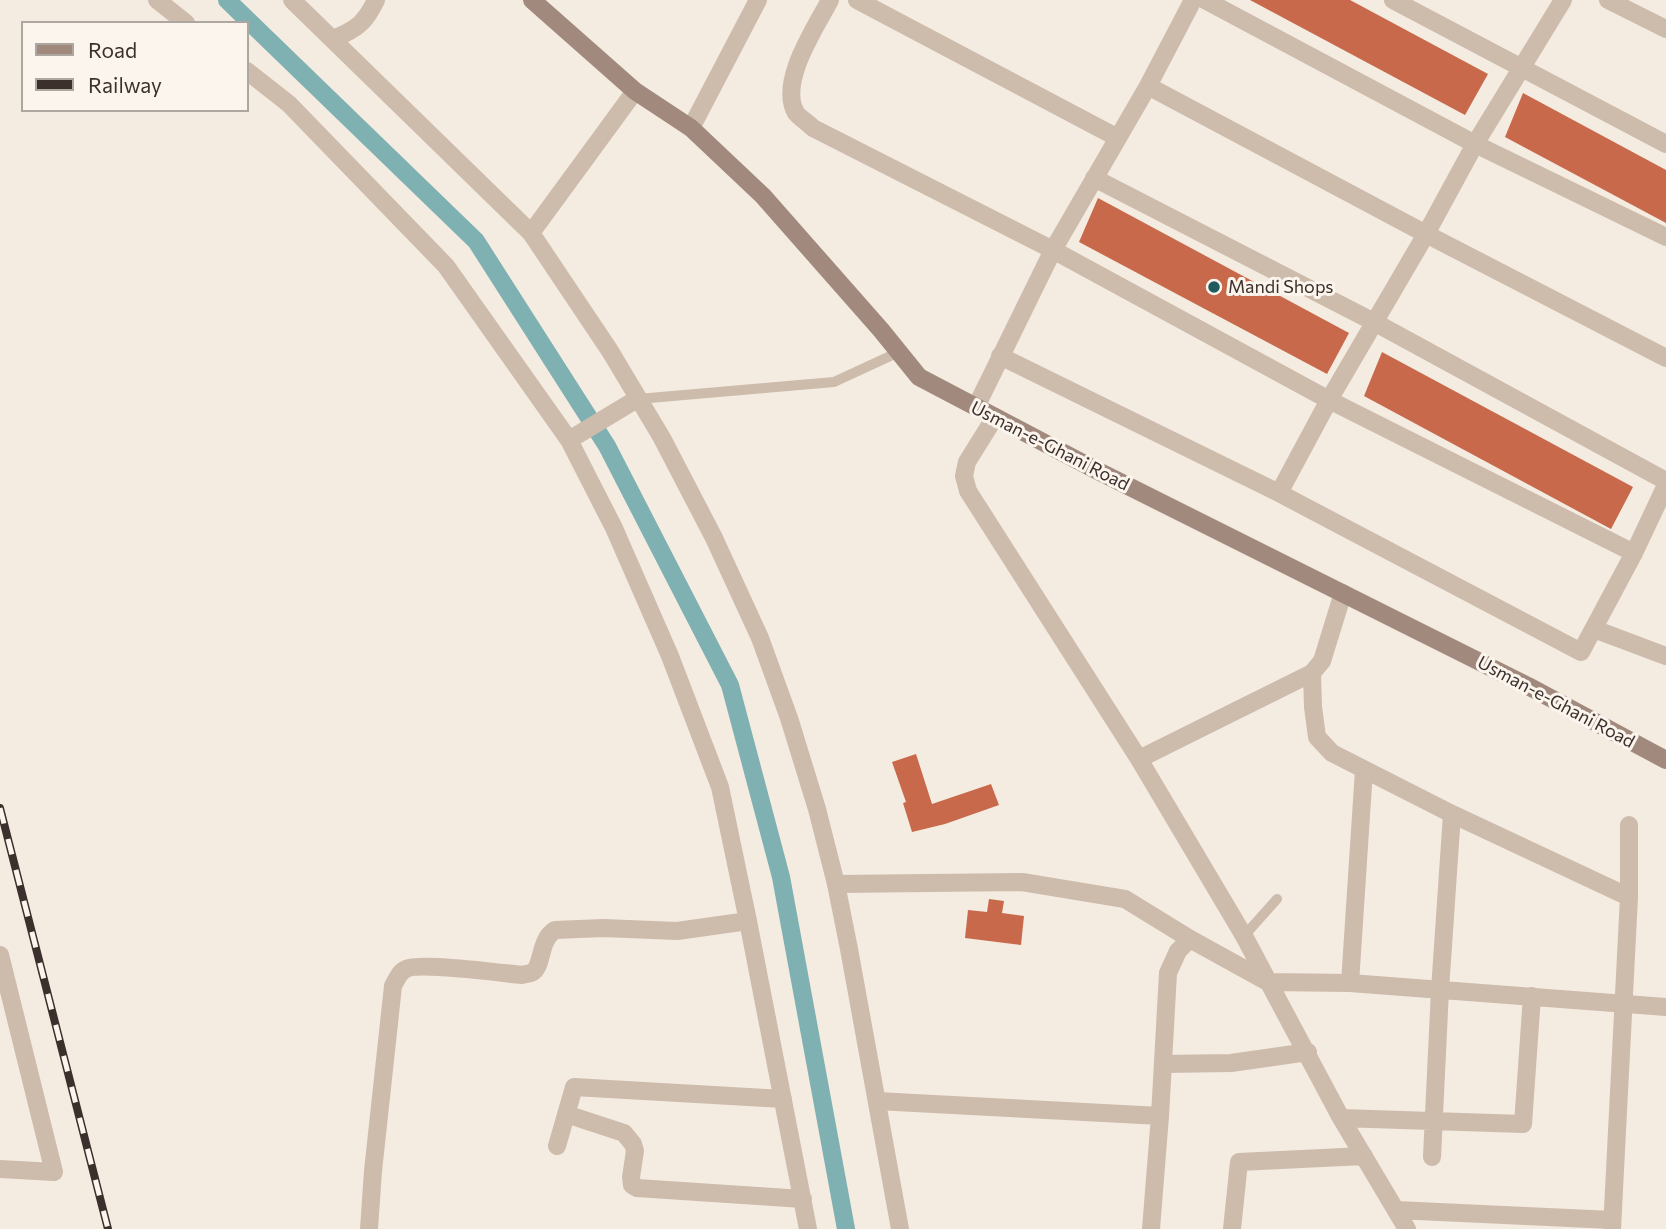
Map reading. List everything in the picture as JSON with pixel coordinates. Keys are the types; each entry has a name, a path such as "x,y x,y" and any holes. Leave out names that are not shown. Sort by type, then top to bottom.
{"main road":[{"name":"Usman-e-Ghani Road","path":"532,0 635,91 691,128 763,197 919,377 1096,470 1528,686 1666,760"}],"street":[{"path":"157,0 183,21"},
{"path":"292,0 531,233 610,351 662,438 714,538 760,638 813,796 835,884 900,1229"},
{"path":"333,39 350,32 368,18 376,0"},
{"path":"691,128 758,0"},
{"path":"830,0 798,59 793,77 792,97 796,113 813,128 1053,250 1329,400 1634,553"},
{"path":"857,0 1118,138"},
{"path":"976,407 1053,250 1148,86 1193,0"},
{"path":"1205,0 1475,144 1666,237"},
{"path":"1393,0 1666,144"},
{"path":"1279,493 1475,144 1563,0"},
{"path":"1608,0 1666,29"},
{"path":"248,72 289,104 446,266 573,438 670,656 720,787 808,1229"},
{"path":"1148,86 1666,358"},
{"path":"531,233 635,91"},
{"path":"1000,356 1279,493 1581,652 1634,553 1658,523 1666,483 1374,322 1094,178"},
{"path":"573,438 637,399"},
{"path":"995,417 967,462 964,476 968,491 1139,759 1244,936 1341,1118 1407,1229"},
{"path":"1139,759 1312,673 1322,661 1343,593"},
{"path":"1594,629 1666,656"},
{"path":"1312,673 1317,737 1332,753 1452,814 1629,897"},
{"path":"1350,983 1364,770"},
{"path":"1432,1157 1452,814"},
{"path":"1396,1210 1612,1224 1629,897 1629,825"},
{"path":"835,884 1022,882 1125,899 1268,982 1350,983 1666,1007"},
{"path":"369,1229 393,986 399,974 411,967 522,975 533,972 548,934 555,930 603,928 677,931 748,921"},
{"path":"1151,1229 1168,973 1178,951 1190,939"},
{"path":"0,955 54,1172 0,1169"},
{"path":"1341,1118 1523,1124 1532,996"},
{"path":"1163,1064 1231,1063 1308,1052"},
{"path":"557,1146 575,1087 783,1099"},
{"path":"877,1101 1160,1116"},
{"path":"566,1114 624,1133 635,1151 631,1177 632,1185 638,1188 803,1199"},
{"path":"1232,1229 1239,1162 1364,1156"}],"lane":[{"path":"637,399 834,382 899,352"},
{"path":"1244,936 1277,899"}],"building":[{"path":"1250,0 1350,0 1488,74 1465,115"},
{"path":"1523,93 1666,170 1666,223 1505,137"},
{"name":"Mandi Shops","path":"1098,198 1349,333 1327,374 1079,242"},
{"path":"1382,352 1633,487 1611,529 1364,396"},
{"path":"916,754 932,804 991,784 999,805 945,824 912,832 903,803 906,802 892,762"},
{"path":"989,899 1004,901 1002,913 1024,916 1021,945 965,938 968,910 987,912"}],"waterway":[{"path":"227,0 476,241 607,446 730,685 781,877 846,1229"}],"railway":[{"path":"0,808 108,1229"}],"place":[{"name":"Mandi Shops","path":"1214,287"}]}
